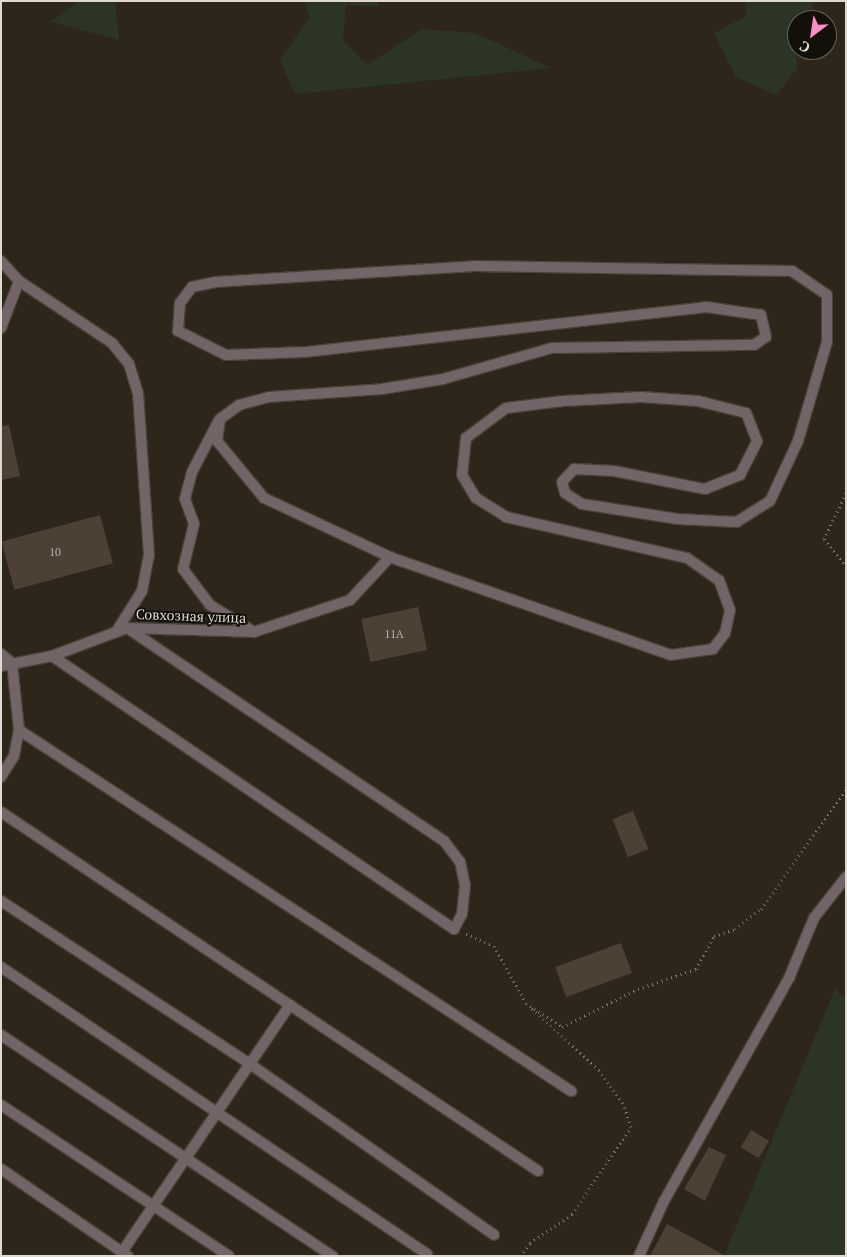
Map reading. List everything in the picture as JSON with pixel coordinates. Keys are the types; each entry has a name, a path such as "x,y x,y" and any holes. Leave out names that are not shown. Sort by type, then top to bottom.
{"street":[{"path":"1,261 19,281 112,343 129,364 138,393 149,555 142,591 117,631 108,635"},
{"path":"220,419 217,441 264,498 390,557 671,655 713,649 725,633 730,610 719,580 687,558 506,517 476,498 462,475 466,438 506,408 562,401 641,397 698,401 746,413 757,441 740,475 706,489 614,471 574,469 562,482 565,494 582,504 678,519 737,522 770,500 798,441 827,342 827,295 792,270 475,266 215,282 192,287 180,302 178,331 226,355 305,352 707,307 761,315 766,337 754,345 552,348 434,380 270,397 239,405 220,419 207,436 190,481 185,499 194,524 183,569 210,605 254,632"},
{"path":"1,328 19,281"},
{"name":"Совхозная улица","path":"1,666 52,656 127,628 254,632 350,600 390,557"},
{"path":"52,656 454,929 462,914 465,885 460,862 444,841 127,628"},
{"path":"1,654 12,664 19,730 14,756 1,778"},
{"path":"19,730 571,1091"},
{"path":"1,812 538,1171"},
{"path":"639,1256 664,1201 789,978 814,918 846,877"},
{"path":"1,901 250,1064 494,1235"},
{"path":"1,967 427,1254"},
{"path":"1,1169 125,1254 151,1207 188,1157 216,1112 290,1005"},
{"path":"1,1035 188,1157 333,1256"},
{"path":"1,1105 151,1207 229,1256"}],"path":[{"path":"846,494 824,539 846,566"},
{"path":"526,1003 562,1027 638,989 696,969 709,953 714,936 735,929 761,909 846,790"},
{"path":"454,929 494,946 526,1003 599,1070 623,1103 631,1127 572,1214 530,1243 520,1256"}],"green space":[{"path":"79,1 115,1 119,40 51,22"},
{"path":"304,1 377,1 379,6 346,5 343,40 367,65 422,29 475,33 551,68 295,94 280,60 309,17"},
{"path":"746,1 814,1 810,10 787,10 787,60 797,60 797,69 776,95 736,77 714,33 746,16"},
{"path":"835,989 846,999 846,1256 724,1256"}],"building":[{"path":"9,425 20,476 1,480 1,426"},
{"path":"100,515 113,563 14,590 1,541"},
{"path":"418,607 427,650 370,662 361,619"},
{"path":"633,811 648,849 628,857 613,819"},
{"path":"621,943 632,973 566,997 555,967"},
{"path":"751,1130 769,1141 759,1158 741,1147"},
{"path":"709,1147 726,1155 705,1201 684,1189"},
{"path":"667,1224 726,1256 650,1256"}]}
